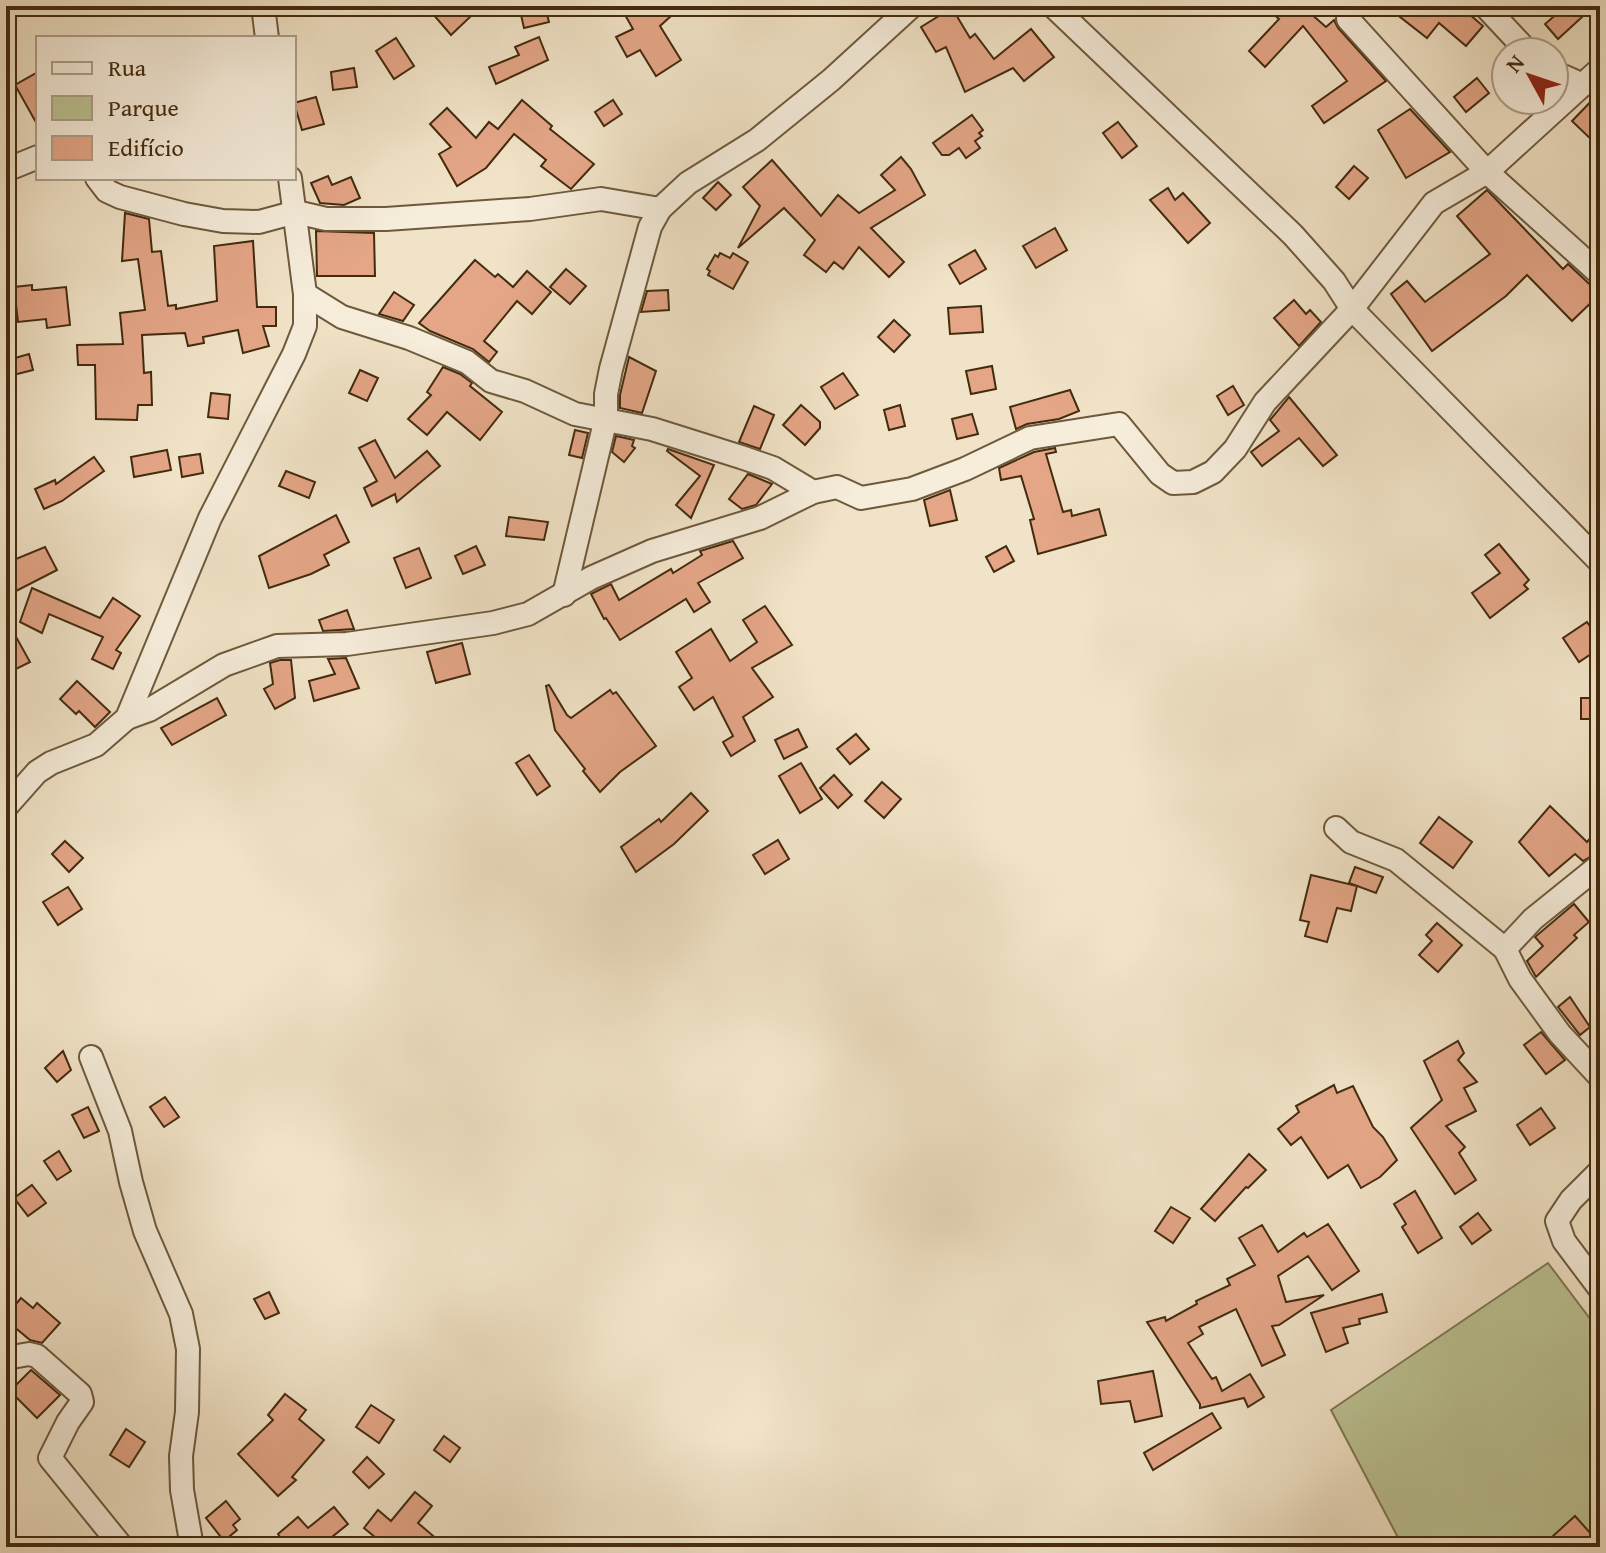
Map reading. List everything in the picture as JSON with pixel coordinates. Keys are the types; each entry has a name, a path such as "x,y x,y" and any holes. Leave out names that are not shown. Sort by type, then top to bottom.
{"street":[{"path":"263,6 267,36"},
{"path":"564,595 606,418 606,394 611,369 650,227 660,209 688,183 757,140 831,80 912,6"},
{"path":"1053,6 1293,235 1334,281 1352,309 1600,562"},
{"path":"1485,6 1513,36"},
{"path":"1348,19 1487,172 1600,274"},
{"path":"6,807 37,772 96,745 127,718 149,710 224,665 277,646 347,644 493,623 528,614 591,578 652,551 760,518 813,492 837,487 861,498 912,489 965,469 1030,438 1119,424 1160,474 1173,483 1193,482 1213,472 1235,449 1265,402 1352,309 1434,203 1487,172 1600,69"},
{"path":"1570,79 1583,85"},
{"path":"6,170 36,158"},
{"path":"99,180 107,191 120,197 223,221 259,222 296,212 326,219 386,219 530,209 601,199 660,209"},
{"path":"127,718 210,518 294,354 305,326 305,294 290,180"},
{"path":"305,294 342,317 409,338 467,362 491,381 525,391 575,414 652,429 741,457 773,468 813,492"},
{"path":"1336,828 1351,842 1396,860 1505,949 1520,979 1552,1023 1600,1077"},
{"path":"1505,949 1533,919 1600,865"},
{"path":"91,1057 120,1131 145,1231 181,1314 188,1349 187,1412 181,1456 182,1490 192,1547"},
{"path":"1600,1171 1571,1200 1557,1221 1564,1241 1600,1289"},
{"path":"6,1358 29,1354 37,1356 80,1394 82,1402 50,1458 122,1547"}],"green space":[{"path":"1548,1263 1600,1332 1600,1547 1403,1547 1331,1410"}],"building":[{"path":"426,6 460,6 470,17 451,35"},
{"path":"519,6 545,6 549,22 524,28"},
{"path":"620,6 682,6 660,26 681,60 656,76 640,50 627,57 616,37 633,29"},
{"path":"1264,6 1302,6 1326,27 1334,20 1386,81 1324,123 1312,106 1347,81 1303,26 1265,67 1249,51 1279,19"},
{"path":"1386,6 1452,6 1450,8 1456,13 1461,7 1483,26 1466,46 1439,23 1427,38"},
{"path":"1566,6 1594,6 1561,36 1555,36 1545,24"},
{"path":"952,8 970,38 975,34 994,59 1031,29 1054,57 1024,81 1013,68 965,92 946,47 936,52 921,27"},
{"path":"539,37 548,60 496,84 489,67 519,55 515,47"},
{"path":"396,38 414,66 394,79 376,51"},
{"path":"354,68 357,87 333,90 331,72"},
{"path":"36,73 36,122 15,85"},
{"path":"1477,78 1489,93 1466,112 1454,97"},
{"path":"1600,92 1600,148 1572,121"},
{"path":"316,97 324,124 302,130 296,102"},
{"path":"522,100 552,126 550,129 594,164 571,189 541,166 546,160 514,134 486,168 457,186 439,154 451,147 430,124 447,108 476,138 489,122 498,129"},
{"path":"613,100 622,114 604,126 595,112"},
{"path":"1410,109 1450,152 1406,178 1378,130"},
{"path":"972,115 983,130 979,133 982,136 975,141 980,148 966,158 959,148 949,155 942,155 933,143"},
{"path":"1118,122 1137,146 1122,158 1103,133"},
{"path":"901,157 925,195 871,228 904,262 889,277 859,247 843,269 834,262 826,272 804,255 815,240 784,208 738,248 760,206 743,187 772,160 821,216 838,195 859,213 895,190 881,175"},
{"path":"1354,166 1368,178 1349,199 1336,187"},
{"path":"328,176 332,185 351,177 360,198 344,205 320,203 311,183"},
{"path":"718,182 731,195 716,210 703,198"},
{"path":"1168,188 1175,200 1183,193 1210,223 1188,243 1150,200"},
{"path":"1487,190 1563,269 1568,264 1600,294 1572,321 1527,275 1506,296 1432,351 1391,294 1407,281 1425,302 1490,254 1457,216"},
{"path":"125,213 149,219 152,252 161,251 168,306 176,305 176,309 217,301 214,246 253,241 257,307 276,307 276,326 263,326 269,346 243,353 238,330 203,337 204,343 188,346 185,333 142,335 144,373 151,372 152,405 138,405 137,420 96,419 95,365 78,365 77,345 123,344 120,313 145,310 138,259 122,261"},
{"path":"1055,228 1067,250 1036,268 1023,246"},
{"path":"316,231 374,233 375,276 317,276"},
{"path":"975,250 986,269 960,284 949,265"},
{"path":"720,253 730,258 733,253 748,262 733,289 708,275 710,271 707,269 715,255 718,257"},
{"path":"475,260 513,287 527,271 551,292 532,314 517,301 484,341 497,352 489,362 473,349 430,331 419,323"},
{"path":"566,269 586,286 570,304 550,287"},
{"path":"32,285 32,290 66,287 70,325 47,328 46,319 18,322 14,287"},
{"path":"668,290 669,310 641,312 647,291"},
{"path":"394,292 414,305 403,321 379,314"},
{"path":"1294,300 1306,314 1310,310 1321,322 1299,346 1274,318"},
{"path":"981,306 983,332 950,334 948,308"},
{"path":"894,320 910,335 894,352 878,337"},
{"path":"29,354 33,370 13,375 8,360"},
{"path":"629,357 656,371 642,413 620,408"},
{"path":"992,366 996,389 971,394 966,371"},
{"path":"443,367 472,383 470,386 502,412 480,440 447,412 427,435 408,419 431,395 427,392"},
{"path":"360,370 378,378 367,401 349,393"},
{"path":"843,373 858,395 835,409 821,387"},
{"path":"1233,386 1244,405 1228,415 1217,396"},
{"path":"1070,390 1079,411 1016,429 1010,407"},
{"path":"211,393 230,395 228,419 208,417"},
{"path":"1289,397 1337,455 1323,466 1299,438 1262,466 1251,452 1279,431 1270,420"},
{"path":"801,405 820,422 820,428 805,445 783,425"},
{"path":"900,405 905,426 889,430 884,410"},
{"path":"754,406 774,415 760,449 739,442"},
{"path":"972,414 978,434 957,439 952,419"},
{"path":"575,430 588,433 582,458 569,455"},
{"path":"616,436 634,440 632,446 635,448 624,462 612,452"},
{"path":"375,440 395,478 427,451 440,466 397,502 395,494 372,506 364,488 377,481 359,448"},
{"path":"1055,448 1056,452 1046,454 1063,512 1071,510 1072,516 1099,509 1106,535 1038,554 1030,520 1034,519 1021,476 1001,480 999,468 1034,452"},
{"path":"668,449 714,465 691,518 676,505 700,476"},
{"path":"167,450 171,470 134,477 131,457"},
{"path":"200,454 203,473 182,477 179,457"},
{"path":"94,457 104,471 62,501 44,509 35,489 55,480 56,484"},
{"path":"286,471 315,482 309,498 279,486"},
{"path":"748,474 772,484 756,505 742,509 729,499"},
{"path":"950,490 957,520 930,526 924,500"},
{"path":"336,515 349,542 324,555 329,565 269,588 259,556"},
{"path":"509,517 548,522 544,540 506,536"},
{"path":"733,541 743,558 698,583 710,602 694,612 686,599 620,640 591,594 611,584 619,600 671,569 673,573 702,555 700,551"},
{"path":"1499,544 1529,580 1524,585 1528,589 1490,618 1472,593 1500,573 1485,555"},
{"path":"476,546 485,565 463,574 455,556"},
{"path":"1006,546 1014,561 994,572 986,557"},
{"path":"45,547 57,570 16,591 6,563"},
{"path":"419,548 431,578 406,588 394,558"},
{"path":"32,588 100,618 113,598 140,616 116,650 121,653 113,669 92,659 103,637 49,614 42,633 20,622"},
{"path":"765,606 792,645 752,668 773,697 743,717 755,741 731,756 723,742 733,736 713,697 694,710 679,687 692,678 676,652 711,629 730,661 757,642 743,620"},
{"path":"347,610 354,629 323,631 319,620"},
{"path":"1587,622 1600,641 1600,648 1579,662 1563,638"},
{"path":"15,635 30,662 6,674 6,661"},
{"path":"462,643 470,674 436,683 427,652"},
{"path":"346,658 359,688 314,701 309,681 335,674 328,659"},
{"path":"291,660 295,698 275,709 264,689 273,684 270,663"},
{"path":"77,681 110,712 95,727 79,711 76,714 60,699"},
{"path":"549,685 571,718 610,690 613,694 616,692 656,746 620,772 600,792 555,730 546,686"},
{"path":"217,698 226,715 172,745 161,728"},
{"path":"1581,698 1598,698 1598,719 1581,719"},
{"path":"798,729 807,747 784,759 775,740"},
{"path":"856,734 869,749 850,764 837,749"},
{"path":"529,755 550,786 537,795 516,763"},
{"path":"801,763 822,799 800,813 779,776"},
{"path":"834,775 852,795 838,808 820,788"},
{"path":"882,782 901,799 884,818 865,801"},
{"path":"691,793 708,811 674,844 636,872 621,847 659,819 661,822"},
{"path":"1550,806 1587,842 1600,827 1600,851 1583,861 1575,854 1549,876 1519,842"},
{"path":"1439,817 1472,842 1453,868 1420,843"},
{"path":"778,840 789,859 765,874 753,855"},
{"path":"65,841 83,858 69,872 52,854"},
{"path":"1355,867 1383,877 1376,893 1349,883"},
{"path":"1311,875 1357,886 1351,911 1337,908 1327,942 1305,936 1309,922 1300,920"},
{"path":"68,887 82,909 58,925 43,902"},
{"path":"1574,904 1589,922 1574,935 1577,938 1536,977 1527,961 1543,946 1535,937"},
{"path":"1437,923 1462,945 1438,972 1419,955 1432,941 1426,935"},
{"path":"1570,997 1590,1027 1580,1035 1558,1007"},
{"path":"1541,1032 1565,1060 1546,1074 1524,1045"},
{"path":"1458,1041 1464,1053 1458,1060 1477,1082 1464,1088 1476,1111 1446,1126 1465,1147 1459,1153 1476,1180 1455,1194 1411,1128 1442,1100 1424,1061"},
{"path":"63,1051 71,1070 57,1082 45,1068"},
{"path":"1334,1085 1337,1093 1353,1086 1373,1127 1397,1160 1380,1177 1361,1188 1348,1165 1328,1178 1301,1137 1291,1145 1278,1129 1299,1112 1296,1106"},
{"path":"165,1097 179,1117 164,1127 150,1107"},
{"path":"88,1107 99,1131 84,1138 72,1115"},
{"path":"1541,1108 1555,1128 1530,1145 1517,1125"},
{"path":"59,1151 71,1171 57,1180 44,1161"},
{"path":"1249,1154 1266,1170 1215,1221 1201,1209"},
{"path":"32,1185 46,1203 28,1216 14,1198"},
{"path":"1415,1191 1442,1238 1418,1253 1402,1227 1406,1224 1394,1204"},
{"path":"1171,1207 1190,1218 1173,1243 1155,1231"},
{"path":"1478,1213 1491,1230 1472,1244 1460,1227"},
{"path":"1328,1224 1359,1271 1332,1290 1308,1256 1278,1276 1286,1302 1324,1295 1279,1325 1272,1326 1285,1355 1262,1366 1236,1309 1199,1327 1203,1334 1188,1343 1212,1379 1216,1377 1222,1391 1250,1374 1264,1397 1248,1407 1244,1398 1200,1408 1147,1322 1165,1317 1166,1321 1197,1304 1196,1301 1230,1285 1227,1279 1255,1265 1239,1238 1262,1225 1278,1252 1304,1233 1307,1237"},
{"path":"269,1292 279,1313 265,1319 254,1299"},
{"path":"1382,1294 1387,1312 1359,1319 1360,1324 1343,1328 1348,1343 1326,1352 1311,1313"},
{"path":"21,1298 33,1308 37,1303 60,1323 42,1343 30,1340 6,1320"},
{"path":"31,1370 60,1395 37,1418 10,1391"},
{"path":"1153,1371 1162,1416 1135,1422 1130,1401 1101,1404 1098,1381"},
{"path":"285,1394 306,1410 299,1419 324,1440 292,1477 296,1480 278,1496 238,1454 273,1420 268,1415"},
{"path":"371,1405 394,1420 379,1443 356,1427"},
{"path":"1212,1413 1221,1428 1153,1470 1144,1453"},
{"path":"126,1429 145,1442 129,1467 110,1455"},
{"path":"444,1436 460,1448 450,1462 434,1450"},
{"path":"367,1457 384,1474 369,1488 353,1472"},
{"path":"415,1492 432,1506 418,1523 446,1547 387,1547 364,1528 378,1510 391,1521"},
{"path":"226,1501 240,1519 233,1525 237,1530 224,1541 206,1518"},
{"path":"334,1507 348,1524 322,1545 324,1547 286,1547 278,1534 298,1517 308,1528"},
{"path":"1575,1516 1600,1547 1563,1547 1553,1536"}]}
